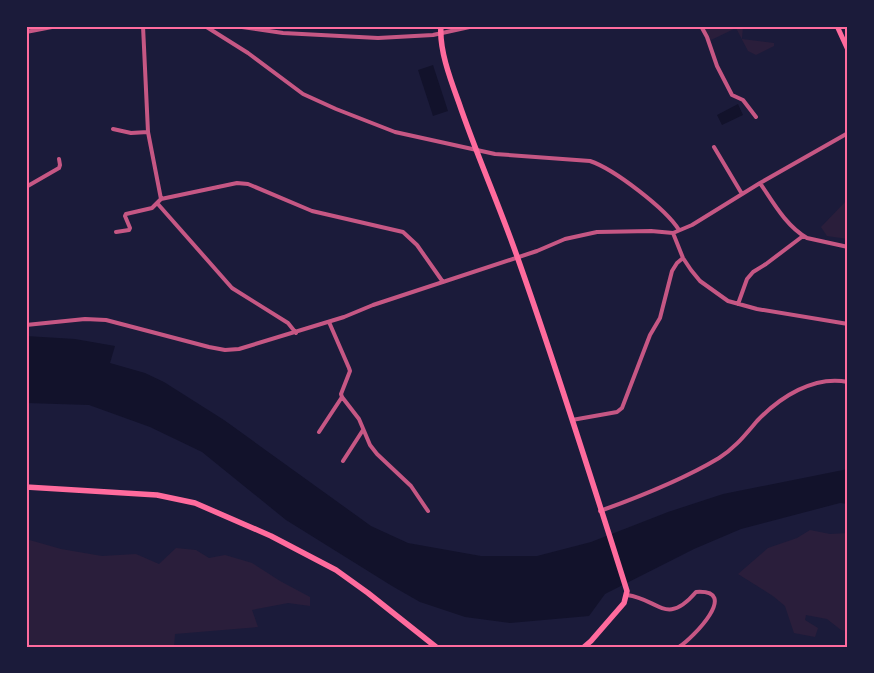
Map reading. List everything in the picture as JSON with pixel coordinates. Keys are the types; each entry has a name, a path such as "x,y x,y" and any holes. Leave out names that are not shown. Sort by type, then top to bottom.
{"main road":[{"path":"441,26 440,34 452,84 475,150 518,258 627,593 624,603 584,647"},
{"path":"837,26 848,50"},
{"path":"26,487 157,496 177,498 195,503 271,536 336,570 436,647"}],"street":[{"path":"26,32 57,26"},
{"path":"143,26 148,132 161,199"},
{"path":"205,26 225,38 303,94 316,101 395,132 495,154 590,161 599,164 668,215 679,230"},
{"path":"235,26 282,32 378,38 440,34 474,26"},
{"path":"701,26 717,66 732,95 743,100 756,117"},
{"path":"113,129 131,133 148,132"},
{"path":"26,325 85,319 106,320 201,345 225,350 239,349 329,322 373,305 518,258 565,239 597,232 674,232 692,225 760,183 848,133"},
{"path":"714,147 742,194"},
{"path":"26,186 59,168 59,159"},
{"path":"116,232 129,230 126,214 152,208 161,199 237,183 248,184 312,211 403,232 417,245 443,282"},
{"path":"760,183 784,218 803,236 848,247"},
{"path":"157,203 232,288 288,323 296,332"},
{"path":"674,232 683,258 700,281 721,297 738,304 848,324"},
{"path":"738,304 747,279 753,272 803,236"},
{"path":"572,420 616,412 622,408 650,335 660,318 672,271 676,263 683,258"},
{"path":"319,432 342,397 350,372 329,322"},
{"path":"602,513 718,459 734,448 758,420 790,394 828,380 848,382"},
{"path":"342,397 359,419 370,445 411,486 428,511"},
{"path":"342,461 364,430"},
{"path":"627,593 665,609 674,609 684,605 696,592 706,591 715,598 715,606 710,617 679,647"}],"shaded area":[{"path":"703,26 743,26 742,39 774,43 774,46 756,55 748,51 736,28 709,41"},
{"path":"433,65 448,111 433,116 418,70"},
{"path":"738,104 743,115 722,125 717,115"},
{"path":"848,199 848,239 827,236 821,227"},
{"path":"26,336 75,339 115,346 110,363 145,373 164,382 224,420 371,526 408,543 481,556 537,556 591,542 668,512 723,494 848,469 848,504 840,503 741,529 694,549 605,594 589,616 510,623 465,617 420,602 286,520 202,452 150,427 89,405 26,403"},
{"path":"810,530 830,534 848,533 848,631 841,630 827,619 806,615 805,620 818,628 815,637 794,633 785,606 773,596 738,574 768,548 797,538"},
{"path":"26,539 61,549 102,556 136,554 159,564 176,548 196,550 209,558 225,555 252,563 310,597 310,606 288,603 252,610 258,627 175,634 174,647 26,647"}]}
